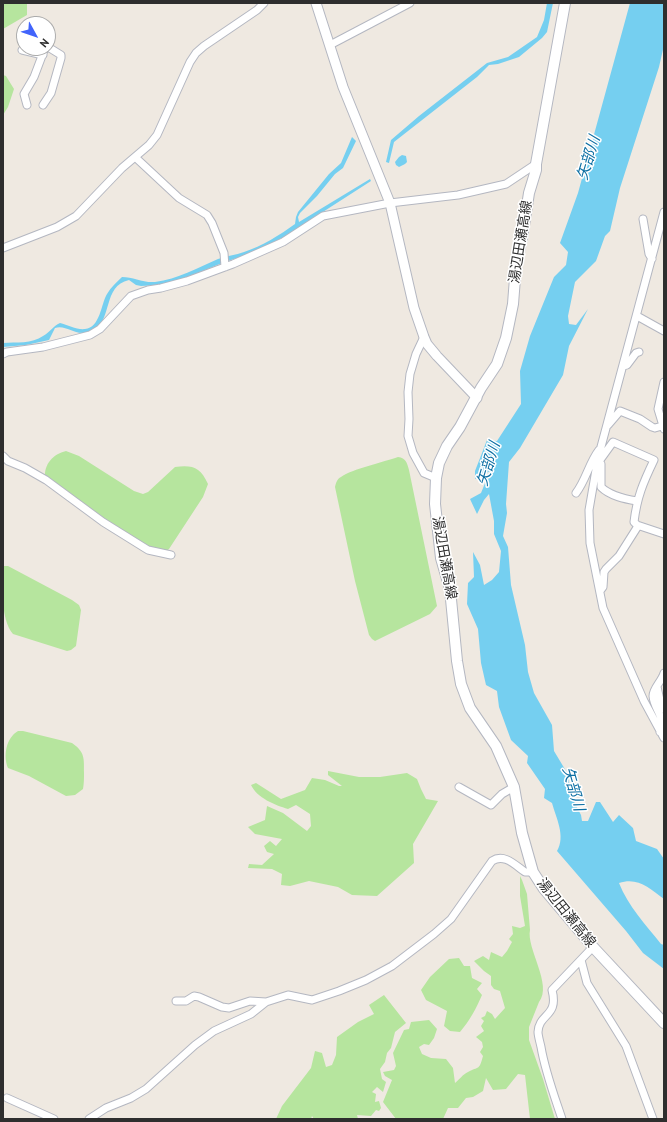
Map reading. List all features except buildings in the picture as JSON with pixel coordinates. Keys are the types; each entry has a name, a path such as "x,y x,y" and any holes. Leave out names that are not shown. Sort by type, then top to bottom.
{"main road":[{"name":"湯辺田瀬高線","path":"565,3 536,170 529,193 516,265 512,304 506,338 497,364 460,427 447,446 439,463 436,478 435,504 441,558 450,589 457,661 461,684 470,708 496,746 514,787 522,833 533,872 544,889 593,947 663,1022"}],"street":[{"path":"3,248 57,227 76,216 122,168 149,145 157,135 190,62 196,53 257,10 264,3"},
{"path":"316,3 354,116 390,203 414,308 424,337 427,344 437,356 477,398"},
{"path":"330,45 410,3"},
{"path":"43,105 50,93 61,58 61,55 56,52"},
{"path":"26,105 24,94 34,77 43,56"},
{"path":"135,157 179,198 207,215 212,223 224,253 225,267"},
{"path":"3,354 7,352 43,347 90,335 100,329 131,296 148,290 187,281 225,267 283,242 323,216 390,203 458,196 506,184 536,164"},
{"path":"662,735 644,702 603,608 590,543 589,510 601,446 662,226 664,212"},
{"path":"642,219 649,254 652,260"},
{"path":"637,316 664,331"},
{"path":"424,337 416,354 410,374 408,392 408,436 413,453 424,473 436,478"},
{"path":"624,366 636,353 639,352"},
{"path":"607,427 620,411 640,419 652,428 663,428 661,407 664,382"},
{"path":"637,501 610,493 601,487 599,462 613,442 654,460 642,485 637,501 634,522 638,526 664,534"},
{"path":"576,493 581,487 593,458 601,446"},
{"path":"3,456 8,461 25,468 46,480 102,522 148,550 172,555"},
{"path":"600,591 603,586 604,572 619,556 638,526"},
{"path":"662,735 663,724 653,696 654,691 664,673"},
{"path":"657,687 664,709"},
{"path":"458,786 490,805 502,794 514,787"},
{"path":"89,1119 106,1108 131,1098 146,1089 214,1030 251,1014 266,1002 288,995 312,1000 339,992 392,966 451,919 496,858 507,859 525,872 533,872"},
{"path":"562,1119 542,1056 538,1032 539,1024 554,1007 555,1000 552,990 593,947"},
{"path":"581,960 587,984 626,1046 653,1119"},
{"path":"176,1004 186,1001 194,996 222,1007 229,1008 250,1001 266,1002"},
{"path":"7,1098 54,1119"}],"green space":[{"path":"3,3 27,3 27,15 16,16 16,21 3,29"},
{"path":"3,75 6,76 14,89 8,107 3,115"},
{"path":"66,451 79,456 134,491 143,494 148,492 175,467 187,466 195,468 202,474 208,484 203,497 169,549 165,552 154,555 45,478 46,468 50,460 61,452"},
{"path":"398,457 407,463 409,470 437,606 430,614 375,641 369,635 355,581 335,487 339,479 346,474 360,468"},
{"path":"3,566 8,566 79,605 81,610 76,646 67,651 13,634 9,628 4,611"},
{"path":"18,731 72,743 76,746 82,752 84,759 83,789 75,795 66,796 29,776 8,768 6,753 8,743"},
{"path":"328,771 359,777 380,777 407,773 417,779 426,799 438,801 413,844 414,863 377,896 352,895 338,887 309,881 290,886 281,885 282,874 272,869 248,868 249,864 262,865 274,854 267,852 264,846 270,841 276,846 282,839 255,834 248,827 265,820 267,806 283,813 307,831 311,826 310,814 296,805 288,809 272,803 257,794 251,785 256,783 281,799 305,790 312,778 325,780 342,786 328,775"},
{"path":"520,876 527,894 530,938 543,986 542,995 529,1027 529,1040 555,1119 530,1119 525,1075 518,1074 506,1089 493,1090 486,1078 483,1091 473,1097 466,1098 458,1108 448,1108 443,1119 396,1119 383,1102 392,1080 385,1076 383,1072 394,1070 396,1066 393,1053 404,1030 409,1029 411,1022 429,1020 437,1029 434,1038 429,1045 424,1044 419,1047 422,1054 431,1058 446,1059 453,1068 455,1083 464,1074 481,1064 483,1056 480,1052 483,1047 482,1042 476,1037 484,1031 481,1026 484,1021 481,1018 485,1016 487,1011 492,1014 495,1019 505,1008 500,991 494,989 491,985 491,976 474,961 483,956 489,960 491,952 502,957 512,942 509,939 513,934 512,926 520,928 525,926 520,896"},
{"path":"459,958 464,966 470,966 472,978 482,983 477,989 482,995 480,1000 470,1019 460,1032 450,1031 444,1026 447,1011 426,1000 421,990 430,977 449,959"},
{"path":"384,995 406,1023 395,1032 391,1048 387,1053 385,1062 380,1069 382,1079 386,1082 383,1092 377,1087 372,1092 376,1094 375,1102 379,1101 381,1108 379,1111 376,1110 371,1116 357,1115 358,1119 314,1119 312,1116 311,1119 276,1119 282,1106 311,1068 315,1051 322,1053 326,1067 332,1065 336,1055 337,1037 358,1022 374,1014 369,1005"}],"water":[{"path":"547,3 553,3 547,32 542,38 519,57 498,64 489,65 477,77 394,142 389,163 386,162 391,140 419,116 487,63 508,57 537,37 544,20"},
{"name":"矢部川","path":"630,3 664,3 664,45 659,67 620,188 610,231 605,236 596,261 575,282 568,316 569,324 576,325 588,309 569,346 563,375 520,448 509,462 506,504 507,513 503,536 508,547 511,585 525,645 528,672 534,693 552,725 554,751 569,776 568,790 581,815 582,821 588,821 596,802 600,802 613,822 619,815 633,828 636,841 657,849 664,859 664,899 638,883 632,881 619,883 627,900 661,944 664,945 664,969 643,953 557,851 561,839 558,821 552,803 544,798 545,789 527,763 528,756 511,740 499,707 497,691 486,685 481,663 478,629 467,604 468,583 474,577 473,552 480,565 484,585 492,580 499,572 501,551 494,534 494,521 489,494 484,500 477,514 470,499 481,493 490,471 475,479 475,471 487,440 497,441 521,404 520,371 530,336 554,277 566,265 568,252 560,243 578,193"},
{"path":"352,137 356,141 343,168 335,174 317,196 300,213 298,217 299,222 370,179 371,181 284,237 249,254 222,263 184,279 158,285 141,286 136,285 129,280 115,289 103,319 99,326 93,330 82,333 60,327 55,328 49,340 26,345 3,347 3,343 24,342 39,339 60,323 79,329 90,328 97,320 109,291 122,277 151,282 163,281 187,273 218,259 251,250 277,236 295,224 298,212 329,174 341,163"},
{"path":"402,155 406,156 407,162 399,167 395,162"}]}
